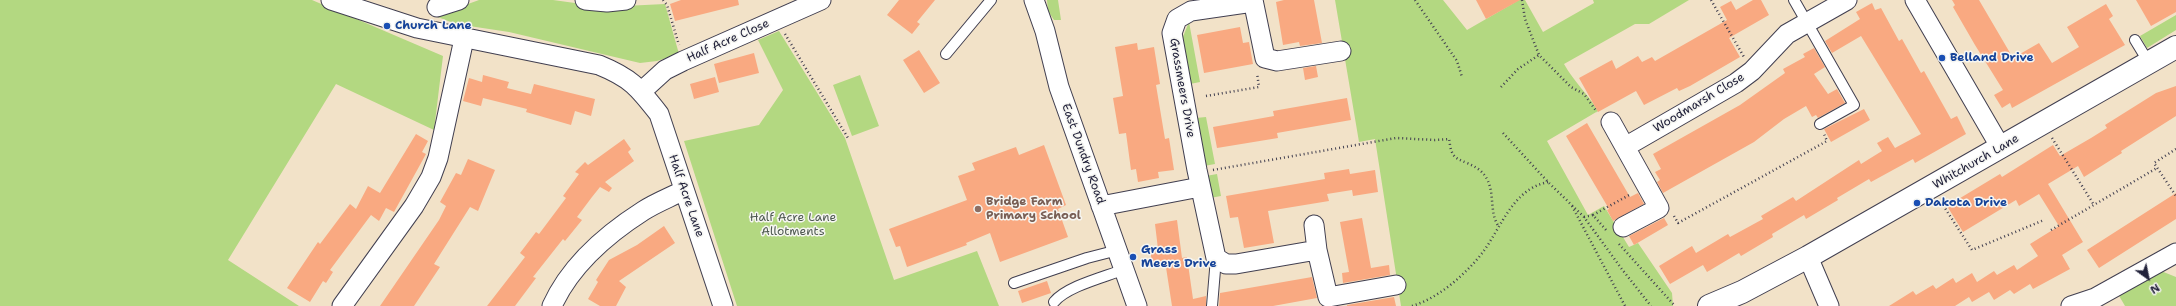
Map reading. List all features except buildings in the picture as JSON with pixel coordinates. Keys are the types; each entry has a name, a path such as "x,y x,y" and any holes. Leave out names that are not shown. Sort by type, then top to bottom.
{"street":[{"path":"331,0 417,28 464,39 599,65 623,75 642,91"},
{"path":"437,7 457,0"},
{"path":"585,0 607,2 626,0"},
{"name":"Half Acre Close","path":"642,91 665,70 821,0"},
{"name":"East Dundry Road","path":"1034,0 1045,31 1059,87 1137,306"},
{"name":"Woodmarsh Close","path":"1625,147 1736,83 1752,71 1787,34 1847,0"},
{"path":"1915,0 2001,148"},
{"name":"Grassmeers Drive","path":"1216,258 1199,178 1172,33 1177,19 1191,11 1253,1 1265,58"},
{"path":"342,306 414,206 431,177 438,158 464,39"},
{"name":"Whitchurch Lane","path":"1709,306 1742,292 1808,257 2176,47"},
{"path":"1265,58 1277,61 1341,51"},
{"name":"Half Acre Lane","path":"642,91 659,114 723,306"},
{"path":"1611,122 1659,208 1617,234"},
{"path":"1101,206 1199,178"},
{"path":"552,306 557,295 578,266 606,237 644,210 684,190"},
{"path":"1314,225 1317,250 1328,297 1396,285"},
{"path":"1216,258 1226,264 1236,264 1317,250"},
{"path":"1808,257 1829,306"},
{"path":"2077,304 2101,295 2175,257"}],"lane":[{"path":"946,54 988,4 977,0"},
{"path":"1794,0 1854,105 1820,124"},
{"path":"2136,40 2149,63"},
{"path":"1014,283 1087,258 1118,250"},
{"path":"1212,306 1216,258"},
{"path":"1054,302 1059,296 1069,291 1125,269"}],"path":[{"path":"663,0 667,5 683,61"},
{"path":"1415,0 1456,61 1462,77"},
{"path":"1522,0 1525,19 1539,55 1570,87 1584,94 1595,111 1611,122"},
{"path":"1711,0 1752,71"},
{"path":"776,20 848,138"},
{"path":"1501,88 1518,69 1539,55"},
{"path":"1206,96 1259,87 1257,72 1265,58"},
{"path":"2044,123 2094,205"},
{"path":"1659,208 1670,208 1678,223 1827,141 1820,124"},
{"path":"1503,133 1548,182 1584,217 1651,306"},
{"path":"1199,178 1219,170 1396,138 1435,140 1448,139 1453,154 1459,159 1474,165 1487,180 1490,189 1495,221 1499,227"},
{"path":"2176,149 2154,163 2176,196"},
{"path":"2051,230 2157,168"},
{"path":"1412,306 1433,296 1466,270 1483,252 1514,203 1526,191 1548,182"},
{"path":"1584,217 1593,215 1647,185"},
{"path":"1927,190 1940,200 1972,250 2044,220"},
{"path":"1570,204 1625,306"},
{"path":"1593,215 1617,234 1675,306"}],"green space":[{"path":"0,0 312,0 443,56 434,130 336,84 228,260 299,306 0,306"},
{"path":"479,0 553,0 604,7 665,4 679,54 657,61 640,63 509,32 456,24 435,16"},
{"path":"1047,0 1058,0 1061,20 1054,20 1048,11"},
{"path":"1335,0 1443,0 1467,30 1519,0 1525,0 1543,32 1594,3 1593,0 1689,0 1649,24 1635,24 1564,64 1598,111 1547,141 1588,215 1604,206 1629,247 1638,243 1672,293 1673,306 1401,306 1375,139 1359,142"},
{"path":"2176,15 2176,30 2147,48 2140,36"},
{"path":"1189,22 1200,82 1190,84 1182,39"},
{"name":"Half Acre Lane Allotments","path":"779,31 845,138 894,280 977,251 999,306 737,306 684,141 759,125 783,90 758,40"},
{"path":"860,75 879,126 852,136 833,85"},
{"path":"1206,117 1215,164 1204,166 1196,118"},
{"path":"1217,174 1221,196 1210,198 1206,176"},
{"path":"2161,271 2176,277 2176,306 2125,306 2118,294"}],"place":[{"name":"Church Lane","path":"387,26"},
{"name":"Belland Drive","path":"1942,58"},
{"name":"Dakota Drive","path":"1917,203"},
{"name":"Bridge Farm Primary School","path":"978,209"},
{"name":"Grass Meers Drive","path":"1133,257"}]}
